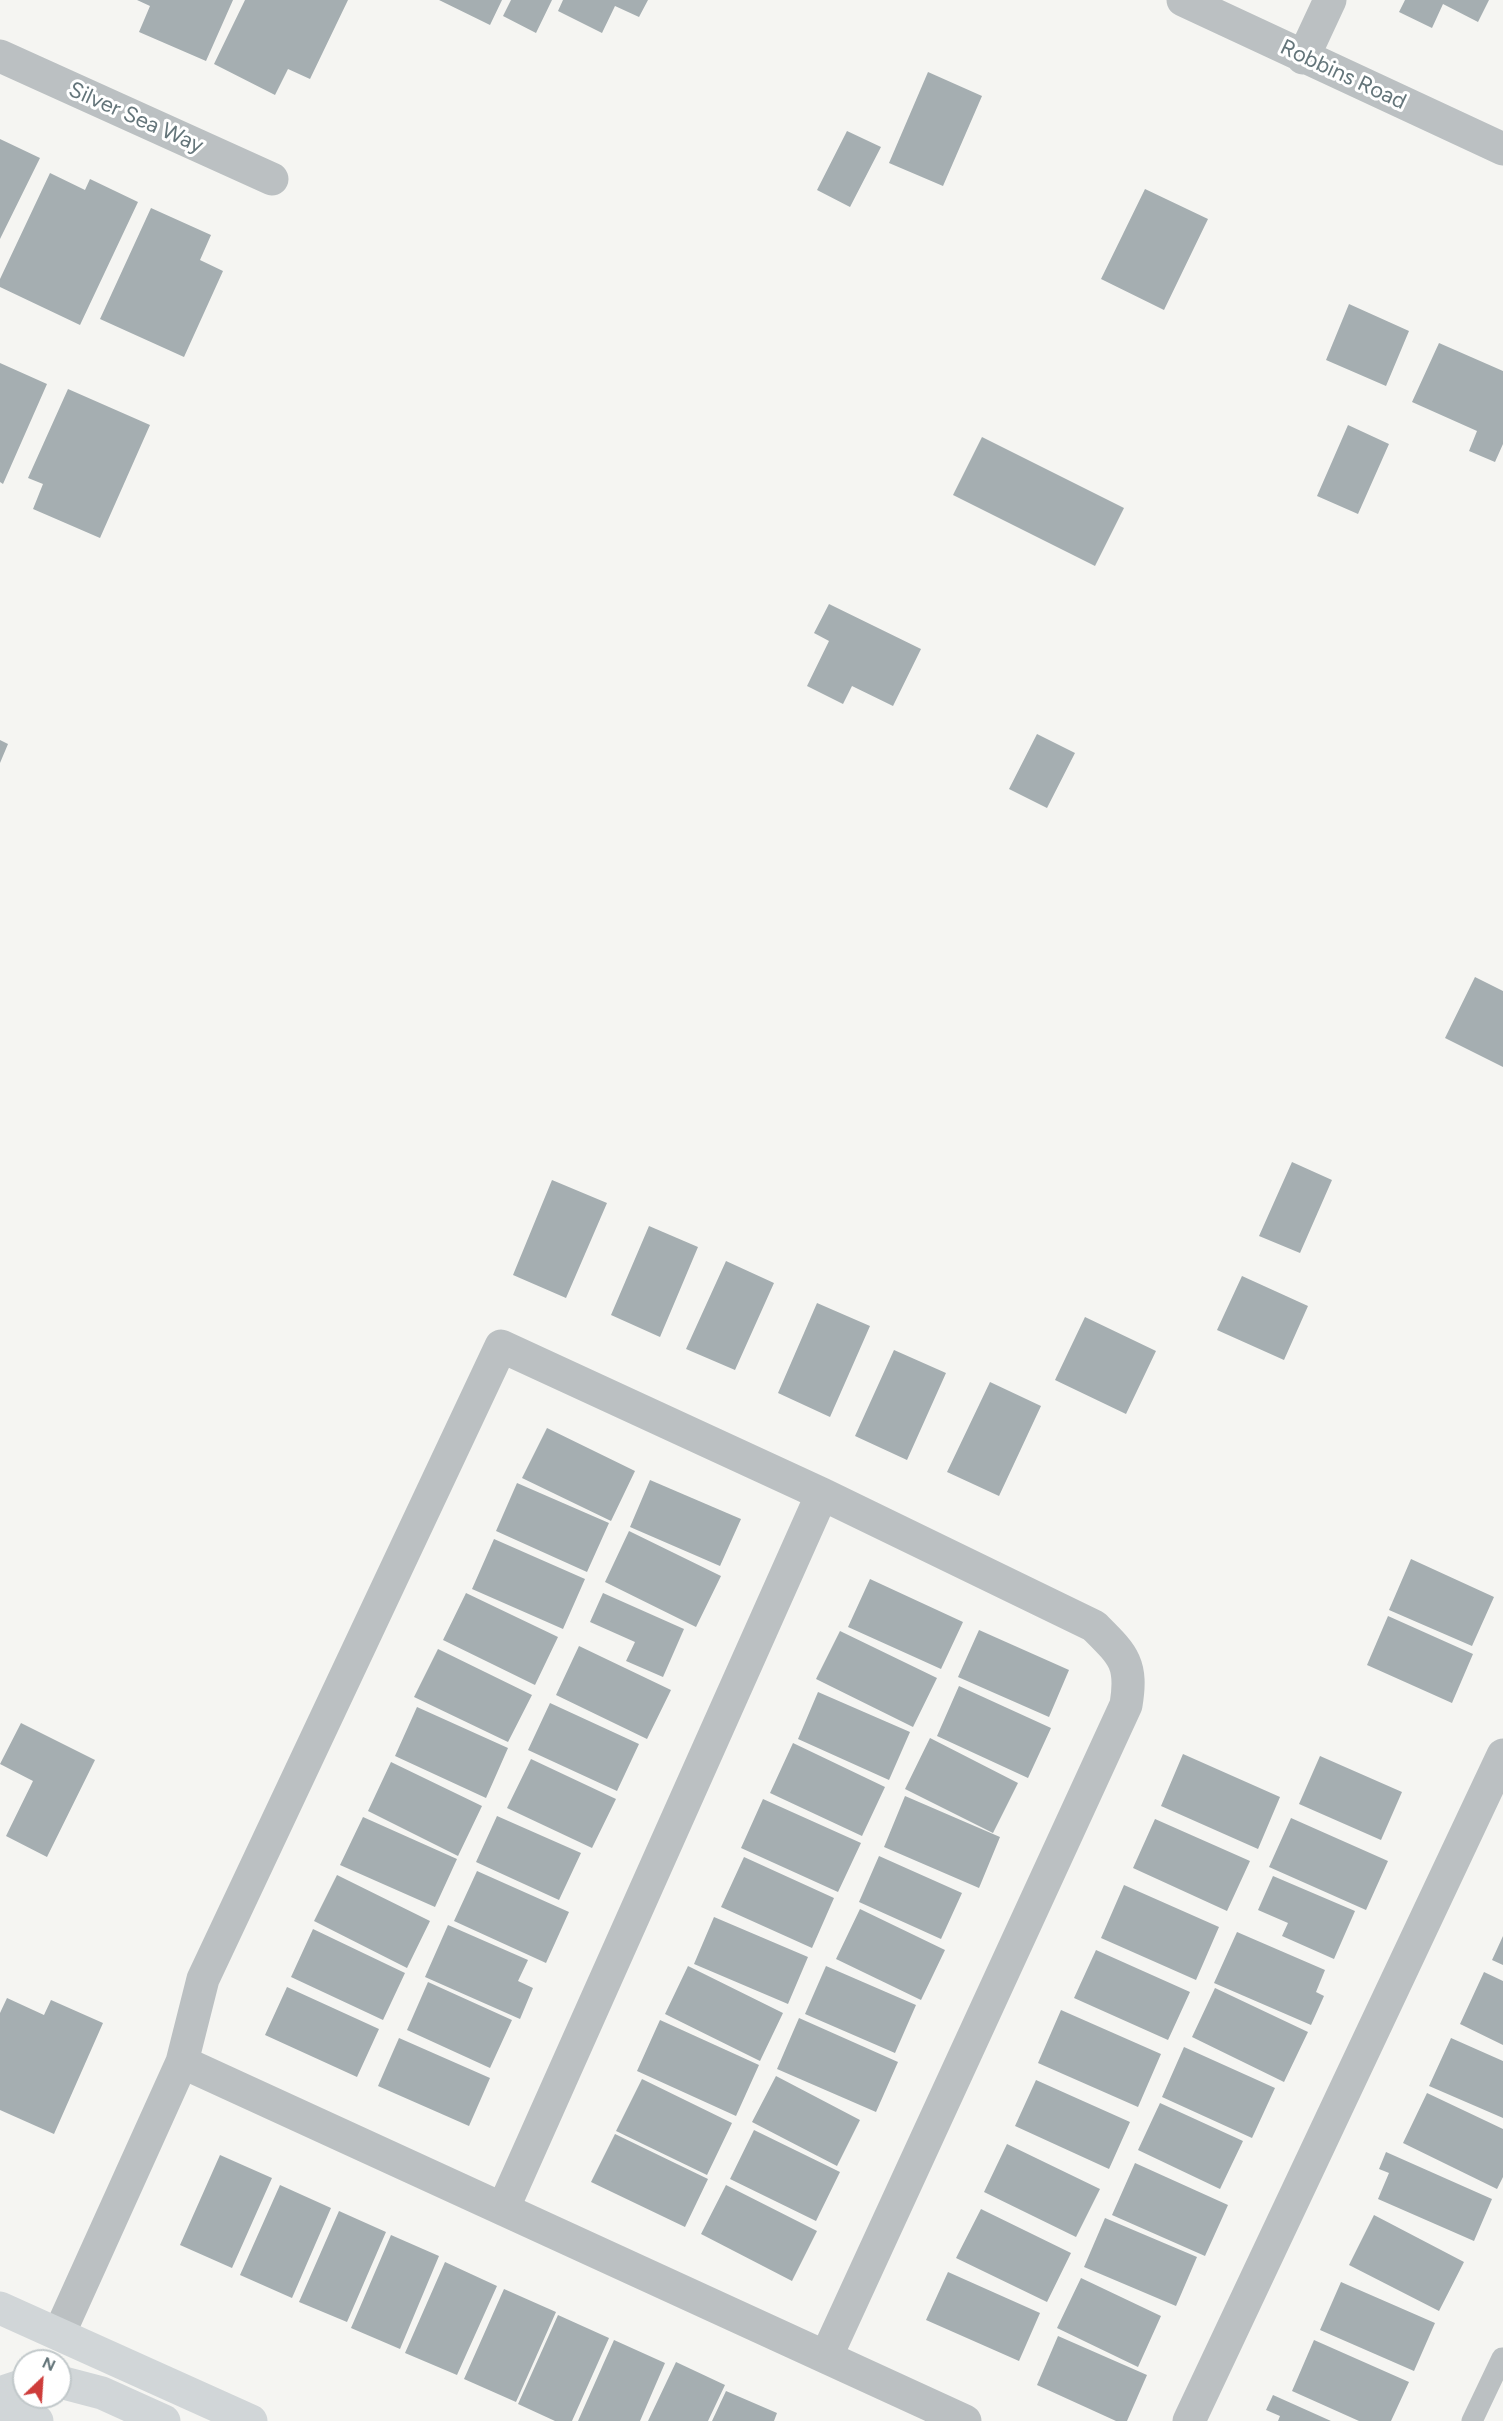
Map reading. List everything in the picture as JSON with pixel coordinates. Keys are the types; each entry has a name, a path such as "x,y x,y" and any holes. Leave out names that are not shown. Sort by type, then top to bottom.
{"main road":[{"path":"0,2308 251,2421"},
{"path":"72,2385 102,2393 164,2421"},
{"path":"0,2404 38,2421"}],"street":[{"name":"Robbins Road","path":"1183,0 1503,149"},
{"path":"1303,57 1330,0"},
{"name":"Silver Sea Way","path":"0,56 272,179"},
{"path":"59,2334 182,2062 203,1978 501,1346 822,1494 1094,1626 1125,1662 1130,1681 1126,1705 826,2357"},
{"path":"503,2209 822,1494"},
{"path":"1189,2421 1503,1755"},
{"path":"182,2062 964,2421"}],"lane":[{"path":"1472,2421 1502,2358"}],"building":[{"path":"137,0 233,0 206,61 139,32 150,6"},
{"path":"245,0 348,0 310,79 288,69 275,95 214,64"},
{"path":"439,0 502,0 490,25"},
{"path":"511,0 552,0 536,33 503,16"},
{"path":"563,0 648,0 639,17 615,6 602,33 558,11"},
{"path":"1405,0 1489,0 1478,22 1443,4 1432,28 1399,12"},
{"path":"928,72 982,96 943,186 889,163"},
{"path":"847,131 881,147 850,207 817,190"},
{"path":"0,139 40,158 0,239"},
{"path":"50,173 85,190 90,179 138,202 80,325 0,287 0,279"},
{"path":"1145,189 1208,219 1164,310 1101,279"},
{"path":"151,208 211,235 200,260 223,271 184,357 100,319"},
{"path":"1349,304 1409,331 1386,386 1326,360"},
{"path":"1439,343 1503,371 1503,444 1495,462 1469,451 1477,431 1412,402"},
{"path":"0,363 47,384 3,484 0,482"},
{"path":"68,389 150,425 100,538 33,509 43,484 28,478"},
{"path":"1348,425 1389,444 1358,514 1317,496"},
{"path":"982,437 1124,508 1095,566 953,495"},
{"path":"829,604 921,649 893,706 852,686 843,704 807,686 829,641 814,633"},
{"path":"1037,734 1075,753 1047,808 1009,789"},
{"path":"0,740 8,744 0,763"},
{"path":"1475,977 1503,991 1503,1067 1445,1038"},
{"path":"1292,1162 1332,1180 1300,1253 1259,1236"},
{"path":"552,1180 607,1203 566,1298 513,1275"},
{"path":"649,1226 698,1247 660,1337 611,1315"},
{"path":"726,1261 774,1283 735,1370 686,1349"},
{"path":"1242,1276 1308,1306 1284,1360 1217,1330"},
{"path":"817,1303 870,1326 830,1417 778,1393"},
{"path":"1085,1317 1156,1351 1126,1414 1055,1380"},
{"path":"894,1350 946,1373 907,1460 855,1436"},
{"path":"990,1382 1041,1406 999,1496 947,1472"},
{"path":"547,1428 635,1471 611,1521 522,1478"},
{"path":"650,1480 741,1519 720,1566 630,1527"},
{"path":"517,1483 609,1523 587,1572 496,1531"},
{"path":"629,1531 721,1576 696,1627 605,1582"},
{"path":"494,1539 585,1579 563,1629 472,1589"},
{"path":"1411,1559 1494,1597 1472,1646 1389,1610"},
{"path":"870,1579 963,1622 941,1669 848,1627"},
{"path":"466,1593 558,1637 535,1685 443,1640"},
{"path":"603,1593 684,1629 663,1677 626,1661 635,1642 590,1622"},
{"path":"1388,1616 1473,1654 1452,1703 1367,1665"},
{"path":"979,1630 1069,1670 1049,1717 958,1677"},
{"path":"840,1631 937,1678 913,1727 816,1679"},
{"path":"579,1646 671,1690 647,1739 556,1695"},
{"path":"438,1649 532,1695 508,1742 414,1697"},
{"path":"959,1686 1051,1728 1028,1778 937,1736"},
{"path":"818,1692 910,1732 889,1780 798,1739"},
{"path":"550,1703 639,1744 617,1791 528,1750"},
{"path":"417,1707 508,1748 486,1798 395,1756"},
{"path":"21,1723 95,1760 47,1857 6,1836 33,1781 0,1764"},
{"path":"930,1738 1018,1783 993,1833 905,1789"},
{"path":"793,1743 885,1787 862,1836 770,1793"},
{"path":"1183,1754 1280,1797 1258,1849 1161,1806"},
{"path":"1320,1756 1402,1792 1381,1840 1299,1804"},
{"path":"531,1759 616,1799 592,1848 507,1808"},
{"path":"391,1762 482,1806 458,1856 368,1811"},
{"path":"905,1796 1000,1837 979,1888 884,1847"},
{"path":"763,1799 861,1843 838,1892 741,1848"},
{"path":"497,1816 581,1853 559,1900 476,1862"},
{"path":"363,1817 457,1859 435,1907 340,1865"},
{"path":"1291,1818 1388,1861 1366,1910 1269,1867"},
{"path":"1155,1819 1250,1861 1227,1911 1133,1868"},
{"path":"879,1856 962,1893 941,1939 859,1902"},
{"path":"744,1857 834,1898 812,1948 721,1907"},
{"path":"477,1871 569,1912 546,1963 454,1921"},
{"path":"337,1875 430,1921 407,1968 314,1921"},
{"path":"1273,1876 1355,1911 1334,1959 1282,1936 1288,1923 1258,1910"},
{"path":"1124,1885 1219,1927 1196,1980 1101,1938"},
{"path":"860,1909 945,1950 921,2000 836,1959"},
{"path":"714,1917 808,1957 788,2004 694,1964"},
{"path":"448,1925 528,1960 518,1981 533,1988 520,2019 425,1977"},
{"path":"313,1929 405,1973 383,2020 291,1977"},
{"path":"1237,1932 1325,1970 1316,1992 1324,1996 1311,2025 1214,1983"},
{"path":"1503,1936 1503,1965 1492,1960"},
{"path":"1096,1950 1190,1992 1168,2040 1074,1998"},
{"path":"688,1966 783,2013 760,2061 665,2014"},
{"path":"826,1966 916,2005 895,2053 805,2014"},
{"path":"1484,1972 1503,1981 1503,2045 1460,2024"},
{"path":"428,1982 512,2020 490,2068 407,2030"},
{"path":"287,1987 379,2029 357,2077 265,2035"},
{"path":"1215,1988 1308,2032 1284,2082 1192,2037"},
{"path":"7,1998 44,2015 51,2000 103,2023 54,2134 0,2110 0,2013"},
{"path":"1061,2010 1161,2054 1138,2107 1038,2063"},
{"path":"799,2018 898,2062 876,2112 777,2069"},
{"path":"660,2020 759,2065 736,2116 637,2071"},
{"path":"399,2038 490,2078 469,2126 378,2086"},
{"path":"1451,2038 1503,2061 1503,2118 1429,2086"},
{"path":"1184,2047 1275,2088 1252,2138 1162,2097"},
{"path":"776,2076 860,2120 837,2166 752,2122"},
{"path":"642,2079 732,2123 707,2175 616,2131"},
{"path":"1036,2080 1130,2122 1109,2169 1015,2126"},
{"path":"1427,2093 1503,2129 1503,2177 1497,2189 1403,2143"},
{"path":"1160,2103 1243,2141 1220,2189 1138,2150"},
{"path":"754,2130 840,2172 816,2221 730,2179"},
{"path":"615,2134 708,2179 685,2227 591,2182"},
{"path":"1007,2144 1100,2189 1076,2237 984,2192"},
{"path":"1386,2152 1492,2199 1474,2241 1378,2199 1389,2173 1379,2169"},
{"path":"220,2155 272,2178 232,2268 180,2245"},
{"path":"1135,2163 1228,2205 1205,2256 1112,2215"},
{"path":"280,2185 331,2208 292,2298 240,2275"},
{"path":"726,2185 817,2231 792,2281 701,2234"},
{"path":"981,2209 1071,2253 1047,2302 956,2258"},
{"path":"339,2211 386,2232 347,2322 299,2302"},
{"path":"1374,2215 1464,2262 1439,2311 1349,2265"},
{"path":"1105,2218 1197,2257 1176,2306 1084,2267"},
{"path":"391,2235 439,2256 400,2349 351,2328"},
{"path":"445,2262 497,2286 457,2375 405,2353"},
{"path":"948,2272 1040,2313 1019,2361 926,2320"},
{"path":"1081,2278 1161,2316 1138,2367 1057,2328"},
{"path":"1341,2282 1435,2323 1414,2371 1320,2330"},
{"path":"504,2289 556,2312 516,2402 464,2379"},
{"path":"558,2315 609,2338 572,2421 555,2421 518,2404"},
{"path":"1058,2336 1147,2375 1127,2421 1116,2421 1037,2385"},
{"path":"614,2340 665,2363 640,2421 578,2421"},
{"path":"1314,2340 1409,2382 1391,2421 1359,2421 1292,2391"},
{"path":"676,2362 725,2385 708,2421 648,2421"},
{"path":"726,2391 777,2413 774,2421 712,2421"},
{"path":"1273,2395 1331,2421 1278,2421 1280,2416 1266,2410"}]}
